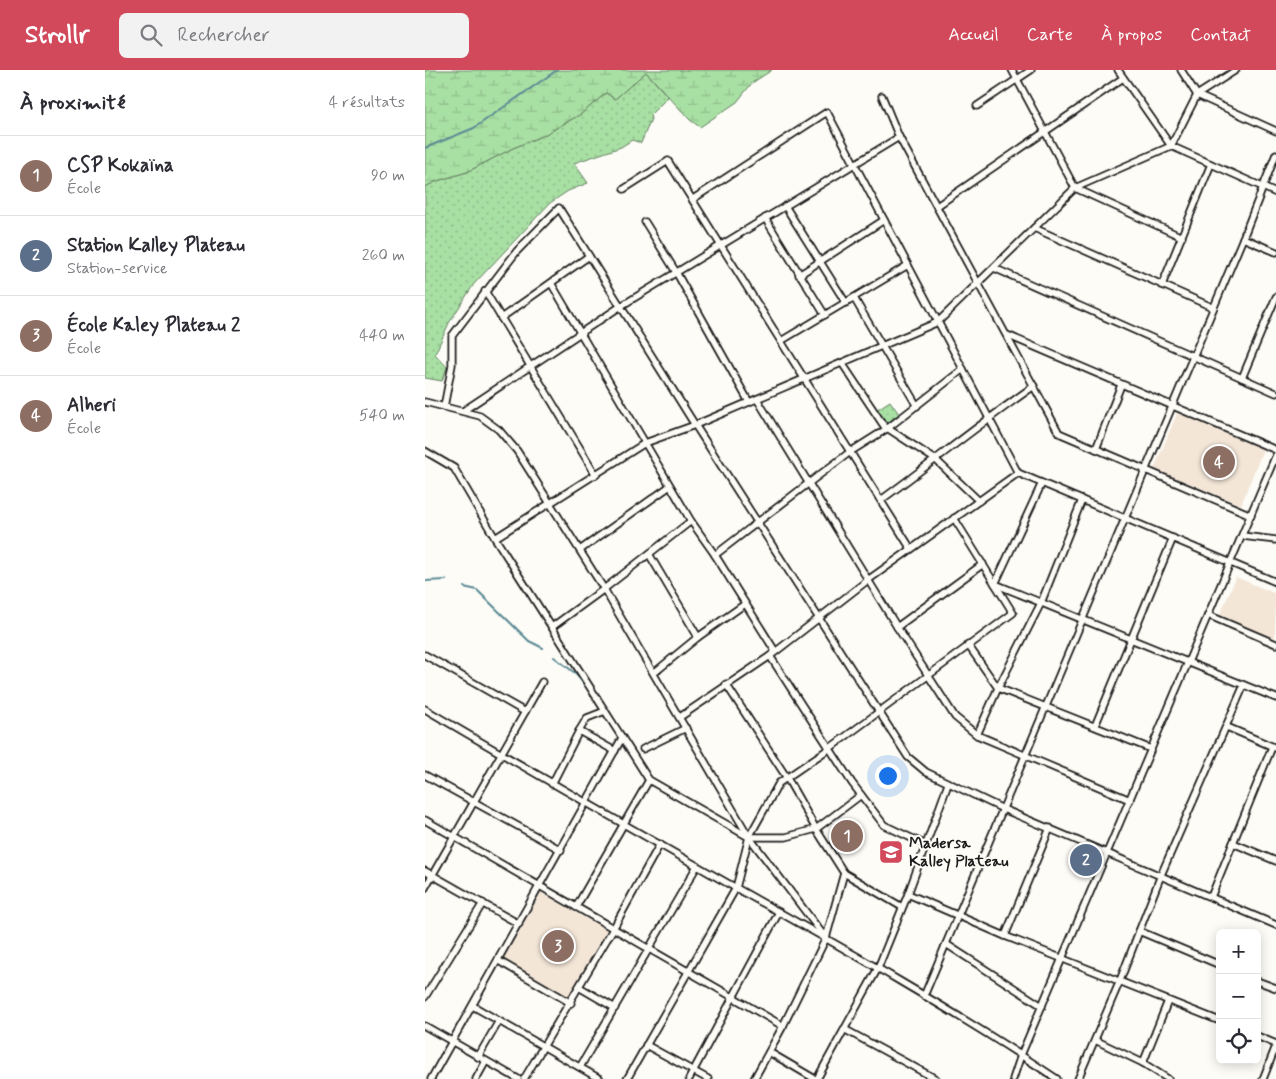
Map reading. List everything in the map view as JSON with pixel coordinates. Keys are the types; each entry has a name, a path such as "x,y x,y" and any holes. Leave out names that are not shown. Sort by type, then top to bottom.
{"street":[{"path":"1012,70 1075,188 1182,237"},
{"path":"977,106 1031,70"},
{"path":"1118,70 1171,146 1276,193"},
{"path":"1181,70 1197,95 1275,129"},
{"path":"495,538 645,443 695,425 938,322 1075,188 1171,146 1197,95 1236,70"},
{"path":"937,206 1123,78"},
{"path":"882,96 899,137 1059,433 1251,515"},
{"path":"693,199 827,112 1018,472 1276,582"},
{"path":"463,411 621,306 899,137"},
{"path":"924,996 1243,238 1276,154"},
{"path":"624,189 668,161 911,549"},
{"path":"1162,285 1211,164"},
{"path":"785,206 846,303"},
{"path":"444,407 452,365 452,336 517,251 559,208 695,425 908,757 926,772 948,784 1276,925"},
{"path":"765,218 825,315"},
{"path":"799,274 884,220"},
{"path":"645,222 676,272 749,402"},
{"path":"1034,228 1213,308"},
{"path":"1243,238 1276,252"},
{"path":"501,318 589,256"},
{"path":"781,341 908,265"},
{"path":"994,268 1276,392"},
{"path":"551,283 691,521 715,555 745,604 845,773 884,826 926,845"},
{"path":"485,291 596,475"},
{"path":"1242,378 1276,297"},
{"path":"854,298 917,406"},
{"path":"1007,335 1276,450"},
{"path":"842,363 885,426 936,460 979,501"},
{"path":"715,555 850,452 888,428 963,369"},
{"path":"1096,449 1121,384"},
{"path":"881,500 1034,386"},
{"path":"757,399 897,628 955,717 977,735 1130,800"},
{"path":"425,402 480,416 499,430 522,458 654,673 749,837 826,938"},
{"path":"425,451 454,468 495,538 649,780 749,837 786,837 816,829 861,795"},
{"path":"1013,1079 1021,1055 1276,455"},
{"path":"680,717 726,684 773,654 868,580 1018,472"},
{"path":"995,584 1042,482"},
{"path":"580,550 671,486"},
{"path":"977,735 1041,602 1082,500"},
{"path":"627,1079 736,888 749,837 779,783 830,748 1013,613 954,518"},
{"path":"551,627 604,590 691,521"},
{"path":"1242,536 1276,540"},
{"path":"1095,726 1173,538"},
{"path":"649,554 698,637"},
{"path":"897,628 983,564"},
{"path":"995,584 1276,698"},
{"path":"654,673 698,637 745,604"},
{"path":"1208,616 1276,644"},
{"path":"968,645 998,688 1151,749"},
{"path":"425,655 525,712"},
{"path":"425,888 542,682"},
{"path":"726,684 787,778 844,873 902,908"},
{"path":"1078,1079 1119,983 1161,875 1244,685"},
{"path":"425,709 587,804 878,968 1057,1079"},
{"path":"553,784 587,718 605,711"},
{"path":"1211,897 1274,748 1227,727"},
{"path":"643,749 686,728"},
{"path":"579,731 615,751"},
{"path":"425,1077 430,1079 473,1006 622,738"},
{"path":"425,775 561,850"},
{"path":"576,907 649,780"},
{"path":"769,1052 816,1079 878,968 908,894 948,784"},
{"path":"425,820 783,1026"},
{"path":"1005,936 1050,828"},
{"path":"1233,843 1276,861"},
{"path":"524,1079 613,929 659,844"},
{"path":"580,1067 697,866"},
{"path":"425,871 519,924"},
{"path":"754,1079 783,1026 826,938 844,873"},
{"path":"908,894 1119,983 1216,1019"},
{"path":"425,997 483,903"},
{"path":"689,1079 779,912"},
{"path":"1139,931 1216,963"},
{"path":"946,944 1042,1006"},
{"path":"499,961 571,1002"},
{"path":"1261,982 1276,988"},
{"path":"579,987 615,1008"},
{"path":"1143,1063 1168,1000"},
{"path":"473,1006 601,1079"},
{"path":"478,1057 499,1021"},
{"path":"425,1026 518,1079"},
{"path":"844,1029 936,1079"},
{"path":"1261,1038 1276,1045 1263,1079"},
{"path":"1095,1040 1143,1063 1168,1079"},
{"path":"646,1045 708,1079"},
{"path":"476,1079 486,1061"},
{"path":"1269,1063 1276,1066"}],"shaded area":[{"path":"1178,411 1264,447 1241,505 1154,469"},
{"path":"1236,577 1276,594 1275,641 1219,617"},
{"path":"541,892 607,930 569,997 503,959"}],"green space":[{"path":"425,70 772,70 752,83 737,102 700,127 690,120 646,72 615,99 606,93 581,114 544,135 513,148 467,172 437,181 425,187"},
{"path":"646,72 668,97 650,115 651,119 641,143 632,140 621,147 574,163 588,183 568,191 550,203 474,284 449,323 435,354 447,367 442,381 425,378 425,187 437,181 467,172 513,148 544,135 581,114 606,93 615,99"},
{"path":"890,401 899,414 886,424 876,410"}],"waterway":[{"path":"425,148 474,128 557,70"},
{"path":"425,581 446,580"},
{"path":"464,587 477,590 529,641 543,648"},
{"path":"554,657 575,673 588,689"}],"place":[{"name":"Alheri","path":"1219,462"},
{"name":"CSP Kokaïna","path":"847,836"},
{"name":"Madersa Kalley Plateau","path":"891,852"},
{"name":"Station Kalley Plateau","path":"1086,860"},
{"name":"École Kaley Plateau 2","path":"558,946"}]}
